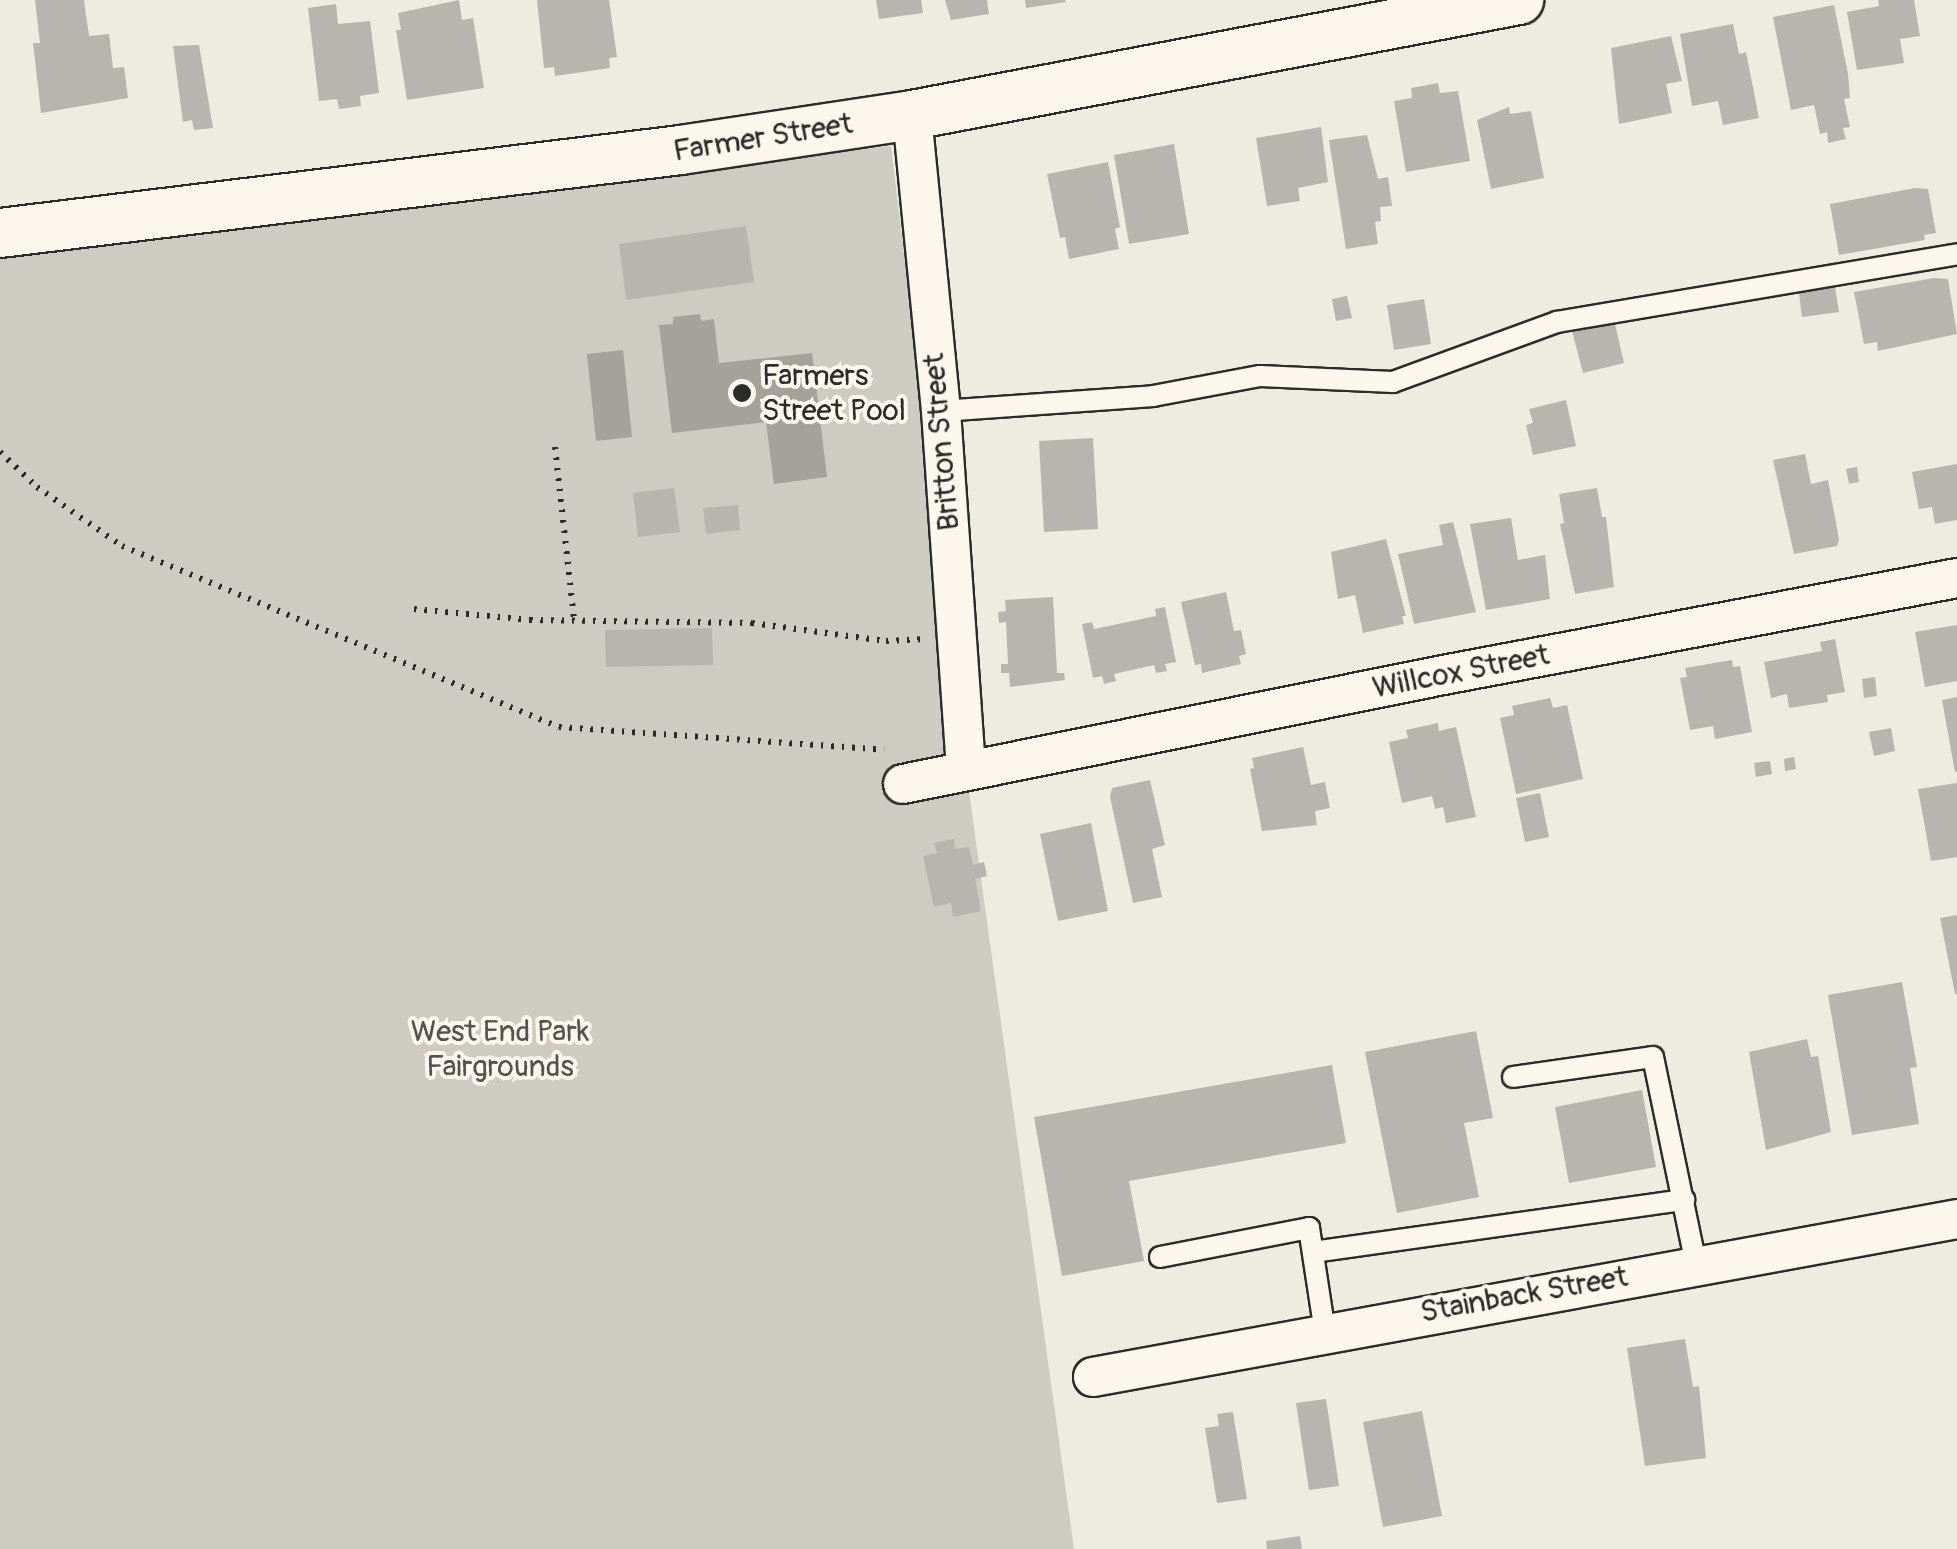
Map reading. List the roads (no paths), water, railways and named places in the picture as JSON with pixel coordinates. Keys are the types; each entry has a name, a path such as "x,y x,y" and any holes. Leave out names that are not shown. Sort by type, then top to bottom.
{"street":[{"name":"Farmer Street","path":"0,233 681,150 912,115 1520,0"},
{"name":"Britton Street","path":"912,115 941,411 966,770"},
{"name":"Willcox Street","path":"897,767 966,770 1957,578"},
{"name":"Stainback Street","path":"1092,1377 1957,1219"}],"lane":[{"path":"941,411 1152,396 1260,376 1393,382 1558,322 1957,254"},
{"path":"1513,1076 1652,1057 1696,1264"},
{"path":"1312,1252 1684,1200"},
{"path":"1160,1256 1309,1228 1325,1332"}],"place":[{"name":"Farmers Street Pool","path":"742,393"}],"park label":[{"name":"West End Park Fairgrounds","path":"500,1049"}]}
